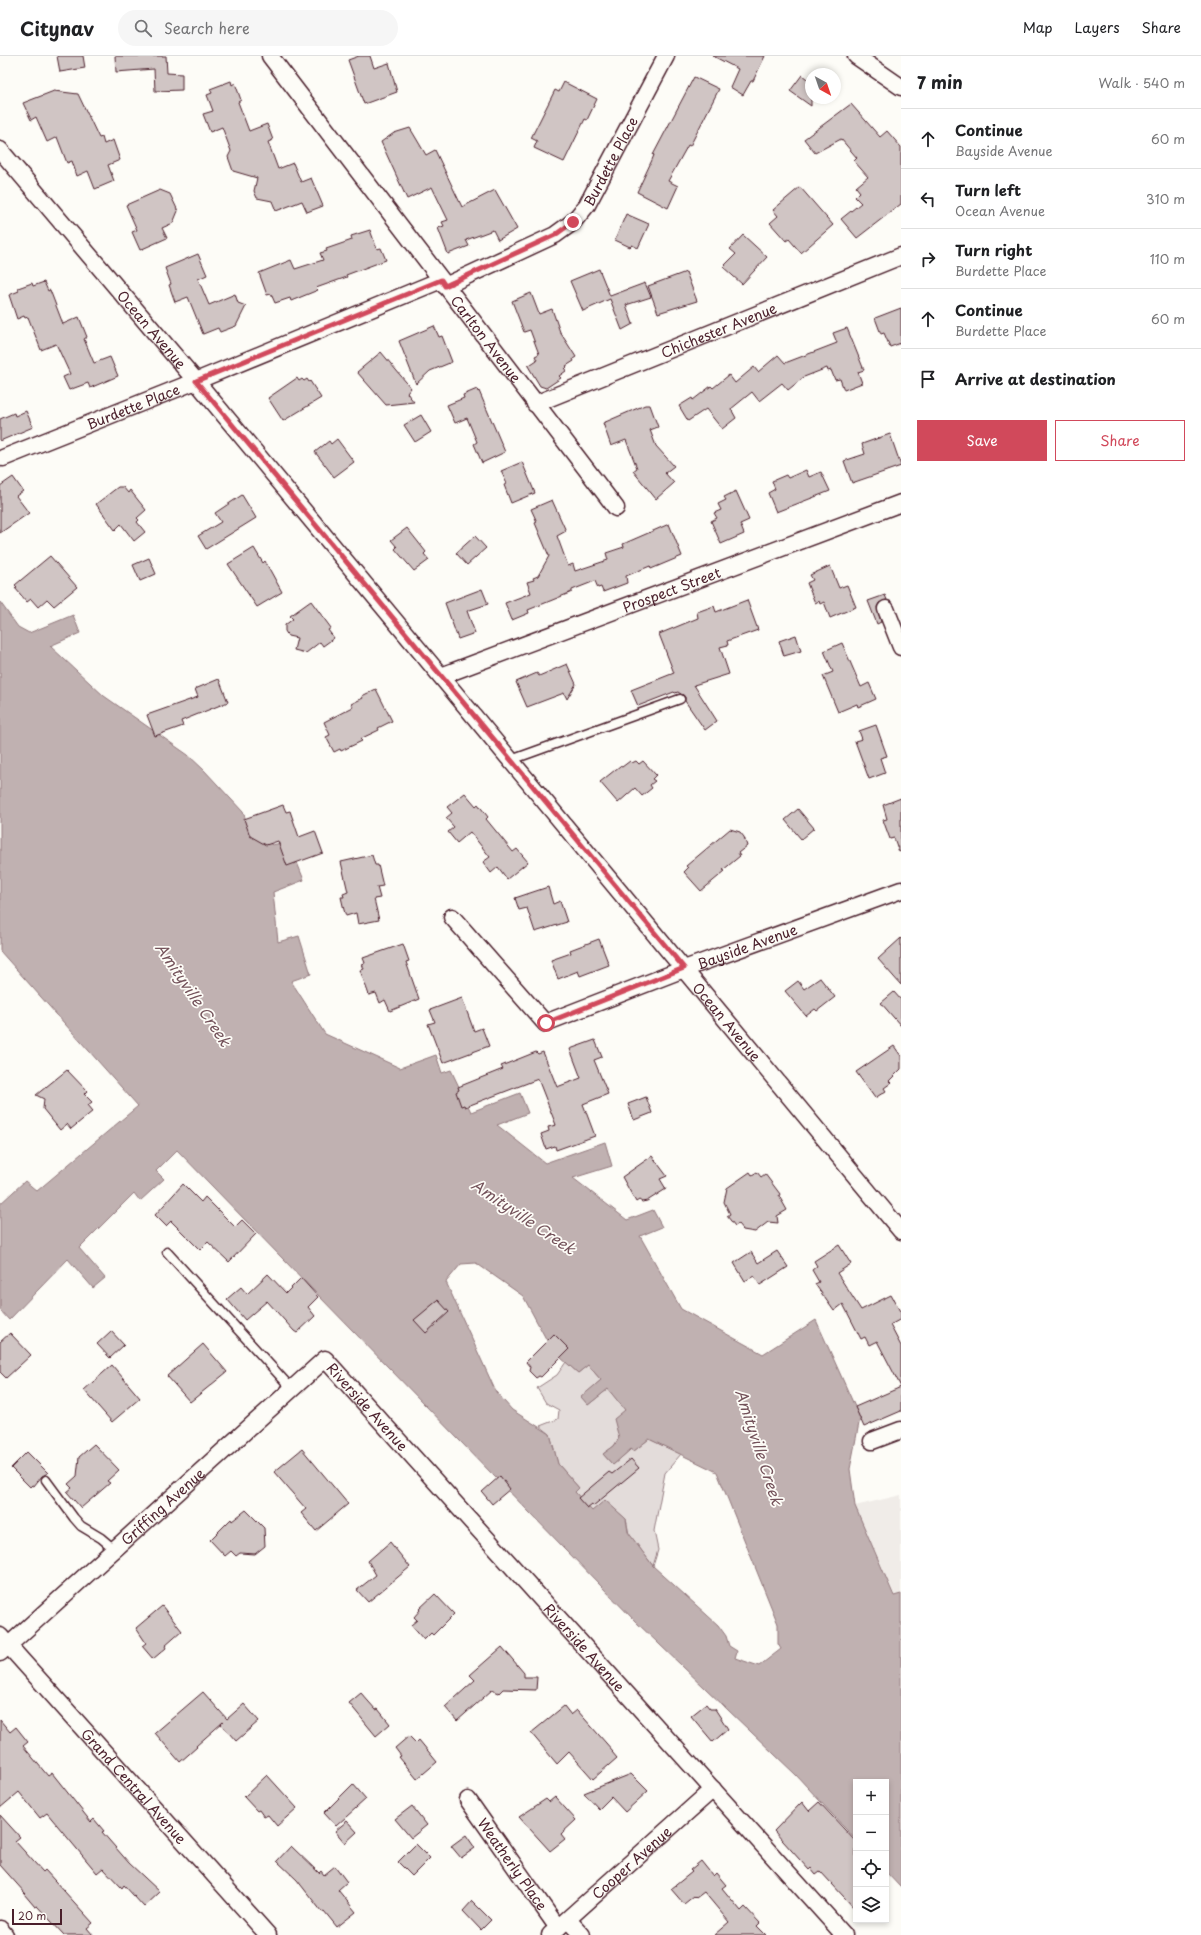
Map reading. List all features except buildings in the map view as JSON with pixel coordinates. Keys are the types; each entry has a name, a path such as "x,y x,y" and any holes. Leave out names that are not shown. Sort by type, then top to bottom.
{"street":[{"name":"Carlton Avenue","path":"270,56 616,508"},
{"name":"Burdette Place","path":"3,458 443,283 555,235 573,222 587,205 666,56"},
{"path":"856,56 901,87"},
{"name":"Ocean Avenue","path":"0,150 196,381 901,1231"},
{"name":"Chichester Avenue","path":"535,404 901,256"},
{"name":"Prospect Street","path":"441,676 901,503"},
{"path":"886,609 901,647"},
{"name":"Bayside Avenue","path":"452,917 546,1023 684,968 901,890"},
{"name":"Griffing Avenue","path":"3,1645 114,1550 325,1359"},
{"name":"Riverside Avenue","path":"325,1359 844,1935"},
{"path":"872,1441 901,1430"},
{"name":"Grand Central Avenue","path":"3,1645 268,1935"},
{"name":"Cooper Avenue","path":"559,1927 713,1789"},
{"name":"Weatherly Place","path":"468,1800 559,1927 582,1935"},
{"path":"0,1929 5,1935"}],"lane":[{"path":"511,760 680,699"},
{"path":"167,1252 292,1389"},
{"path":"46,1480 81,1526 102,1538 114,1550"}],"shaded area":[{"path":"566,1362 578,1373 588,1365 601,1380 582,1397 588,1405 608,1389 626,1410 615,1419 619,1438 614,1446 603,1454 613,1465 631,1449 634,1451 649,1439 681,1454 665,1473 654,1531 658,1550 653,1566 629,1534 626,1519 605,1501 592,1512 575,1492 579,1488 558,1464 550,1434 540,1426 558,1419 559,1410 546,1403 537,1388 557,1375"},
{"path":"901,1495 901,1594 895,1596 855,1506"}],"water":[{"name":"Amityville Creek","path":"0,602 18,627 29,633 73,615 80,633 50,646 104,696 188,755 243,812 249,828 272,845 281,843 296,860 304,880 273,892 278,942 299,936 311,974 291,981 325,1034 400,1068 436,1055 442,1073 451,1070 471,1112 520,1093 528,1113 497,1125 545,1163 605,1142 612,1166 573,1178 627,1220 653,1210 662,1227 640,1236 681,1309 763,1354 816,1320 860,1418 850,1469 855,1506 894,1596 901,1594 901,1888 889,1875 889,1779 853,1779 853,1837 796,1775 636,1622 177,1150 156,1171 164,1179 140,1201 134,1193 79,1248 105,1278 93,1288 68,1259 9,1320 0,1310 0,1204 25,1181 37,1191 138,1106 0,951","holes":["476,1263 523,1296 552,1350 578,1373 588,1365 601,1380 581,1397 588,1405 608,1389 625,1410 614,1419 619,1438 614,1446 603,1454 613,1465 631,1449 634,1451 649,1439 717,1472 778,1624 778,1644 781,1649 759,1666 735,1658 737,1651 729,1646 726,1636 718,1625 653,1566 628,1532 626,1519 605,1500 592,1511 575,1492 579,1488 558,1464 550,1434 512,1410 496,1392 446,1282 461,1264"]}],"route":[{"path":"546,1023 684,968 196,381 441,280 445,286 555,235 573,222"}]}
